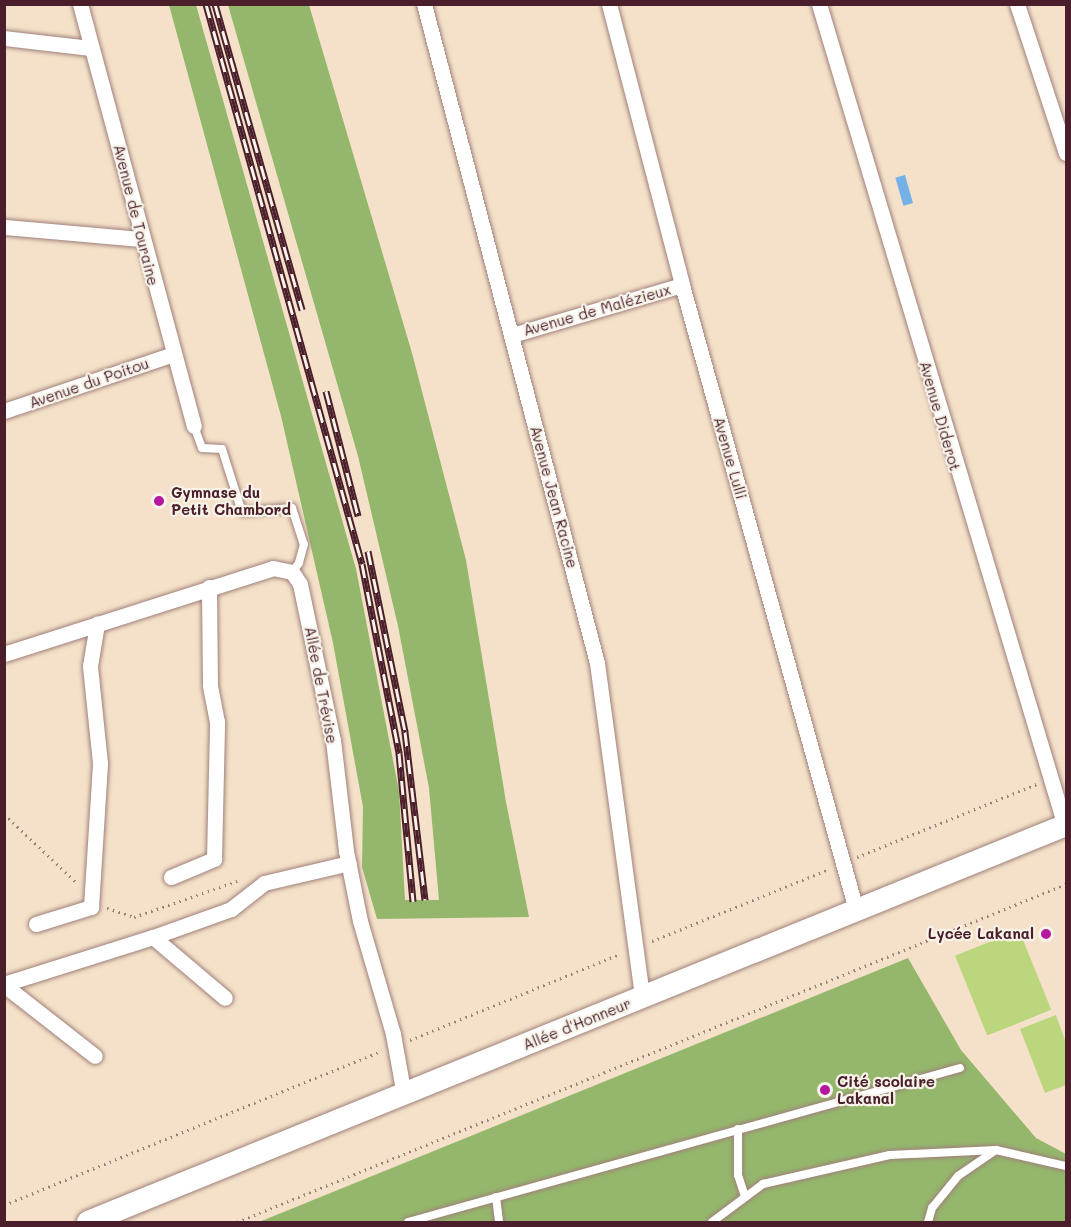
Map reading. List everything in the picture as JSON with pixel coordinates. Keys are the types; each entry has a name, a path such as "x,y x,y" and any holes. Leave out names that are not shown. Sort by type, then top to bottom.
{"main road":[{"name":"Allée d'Honneur","path":"88,1222 1066,825"}],"street":[{"name":"Avenue de Touraine","path":"80,4 141,239 194,426"},
{"name":"Avenue Jean Racine","path":"424,4 597,663 642,998"},
{"name":"Avenue Lulli","path":"609,4 682,285 856,910"},
{"name":"Avenue Diderot","path":"819,4 1066,825"},
{"path":"1017,4 1066,153"},
{"path":"4,38 91,48"},
{"path":"4,226 141,239"},
{"name":"Avenue de Malézieux","path":"512,335 682,285"},
{"name":"Avenue du Poitou","path":"4,411 173,354"},
{"path":"4,654 273,568 296,578"},
{"name":"Allée de Trévise","path":"296,578 333,740 349,863 395,1046 404,1095"},
{"path":"171,877 214,859 216,722 210,685 209,587"},
{"path":"36,924 91,907 100,763 90,666 97,624"},
{"path":"6,984 153,937 231,909 264,884 349,863"},
{"path":"153,937 225,998"},
{"path":"6,984 94,1056"}],"lane":[{"path":"194,426 202,448 222,449 242,513 292,508 304,544 296,578"},
{"path":"408,1222 960,1068"},
{"path":"738,1129 738,1175 745,1196"},
{"path":"928,1222 932,1208 958,1176 996,1150"},
{"path":"712,1222 763,1184 890,1155 996,1150 1066,1167"},
{"path":"496,1197 499,1222"}],"path":[{"path":"4,1205 1050,778"},
{"path":"237,1222 1066,885"}],"green space":[{"path":"169,5 196,5 356,569 399,791 405,900 439,900 429,788 398,626 358,456 228,5 309,5 412,353 466,560 506,802 529,917 377,919 362,867 363,807 333,643 281,416"},
{"path":"1019,930 1051,1010 987,1036 955,956"},
{"name":"Cité scolaire Lakanal","path":"908,958 961,1050 1036,1138 1066,1154 1066,1222 259,1222"},
{"path":"1056,1015 1066,1043 1066,1085 1045,1093 1020,1029"}],"water":[{"path":"905,175 913,203 903,206 895,178"}],"railway":[{"path":"206,4 362,564 399,753 413,901"},
{"path":"215,4 302,310"},
{"path":"326,391 358,516"},
{"path":"368,551 405,732 425,900"}],"place":[{"name":"Gymnase du Petit Chambord","path":"159,501"},
{"name":"Lycée Lakanal","path":"1046,934"},
{"name":"Cité scolaire Lakanal","path":"825,1090"}]}
